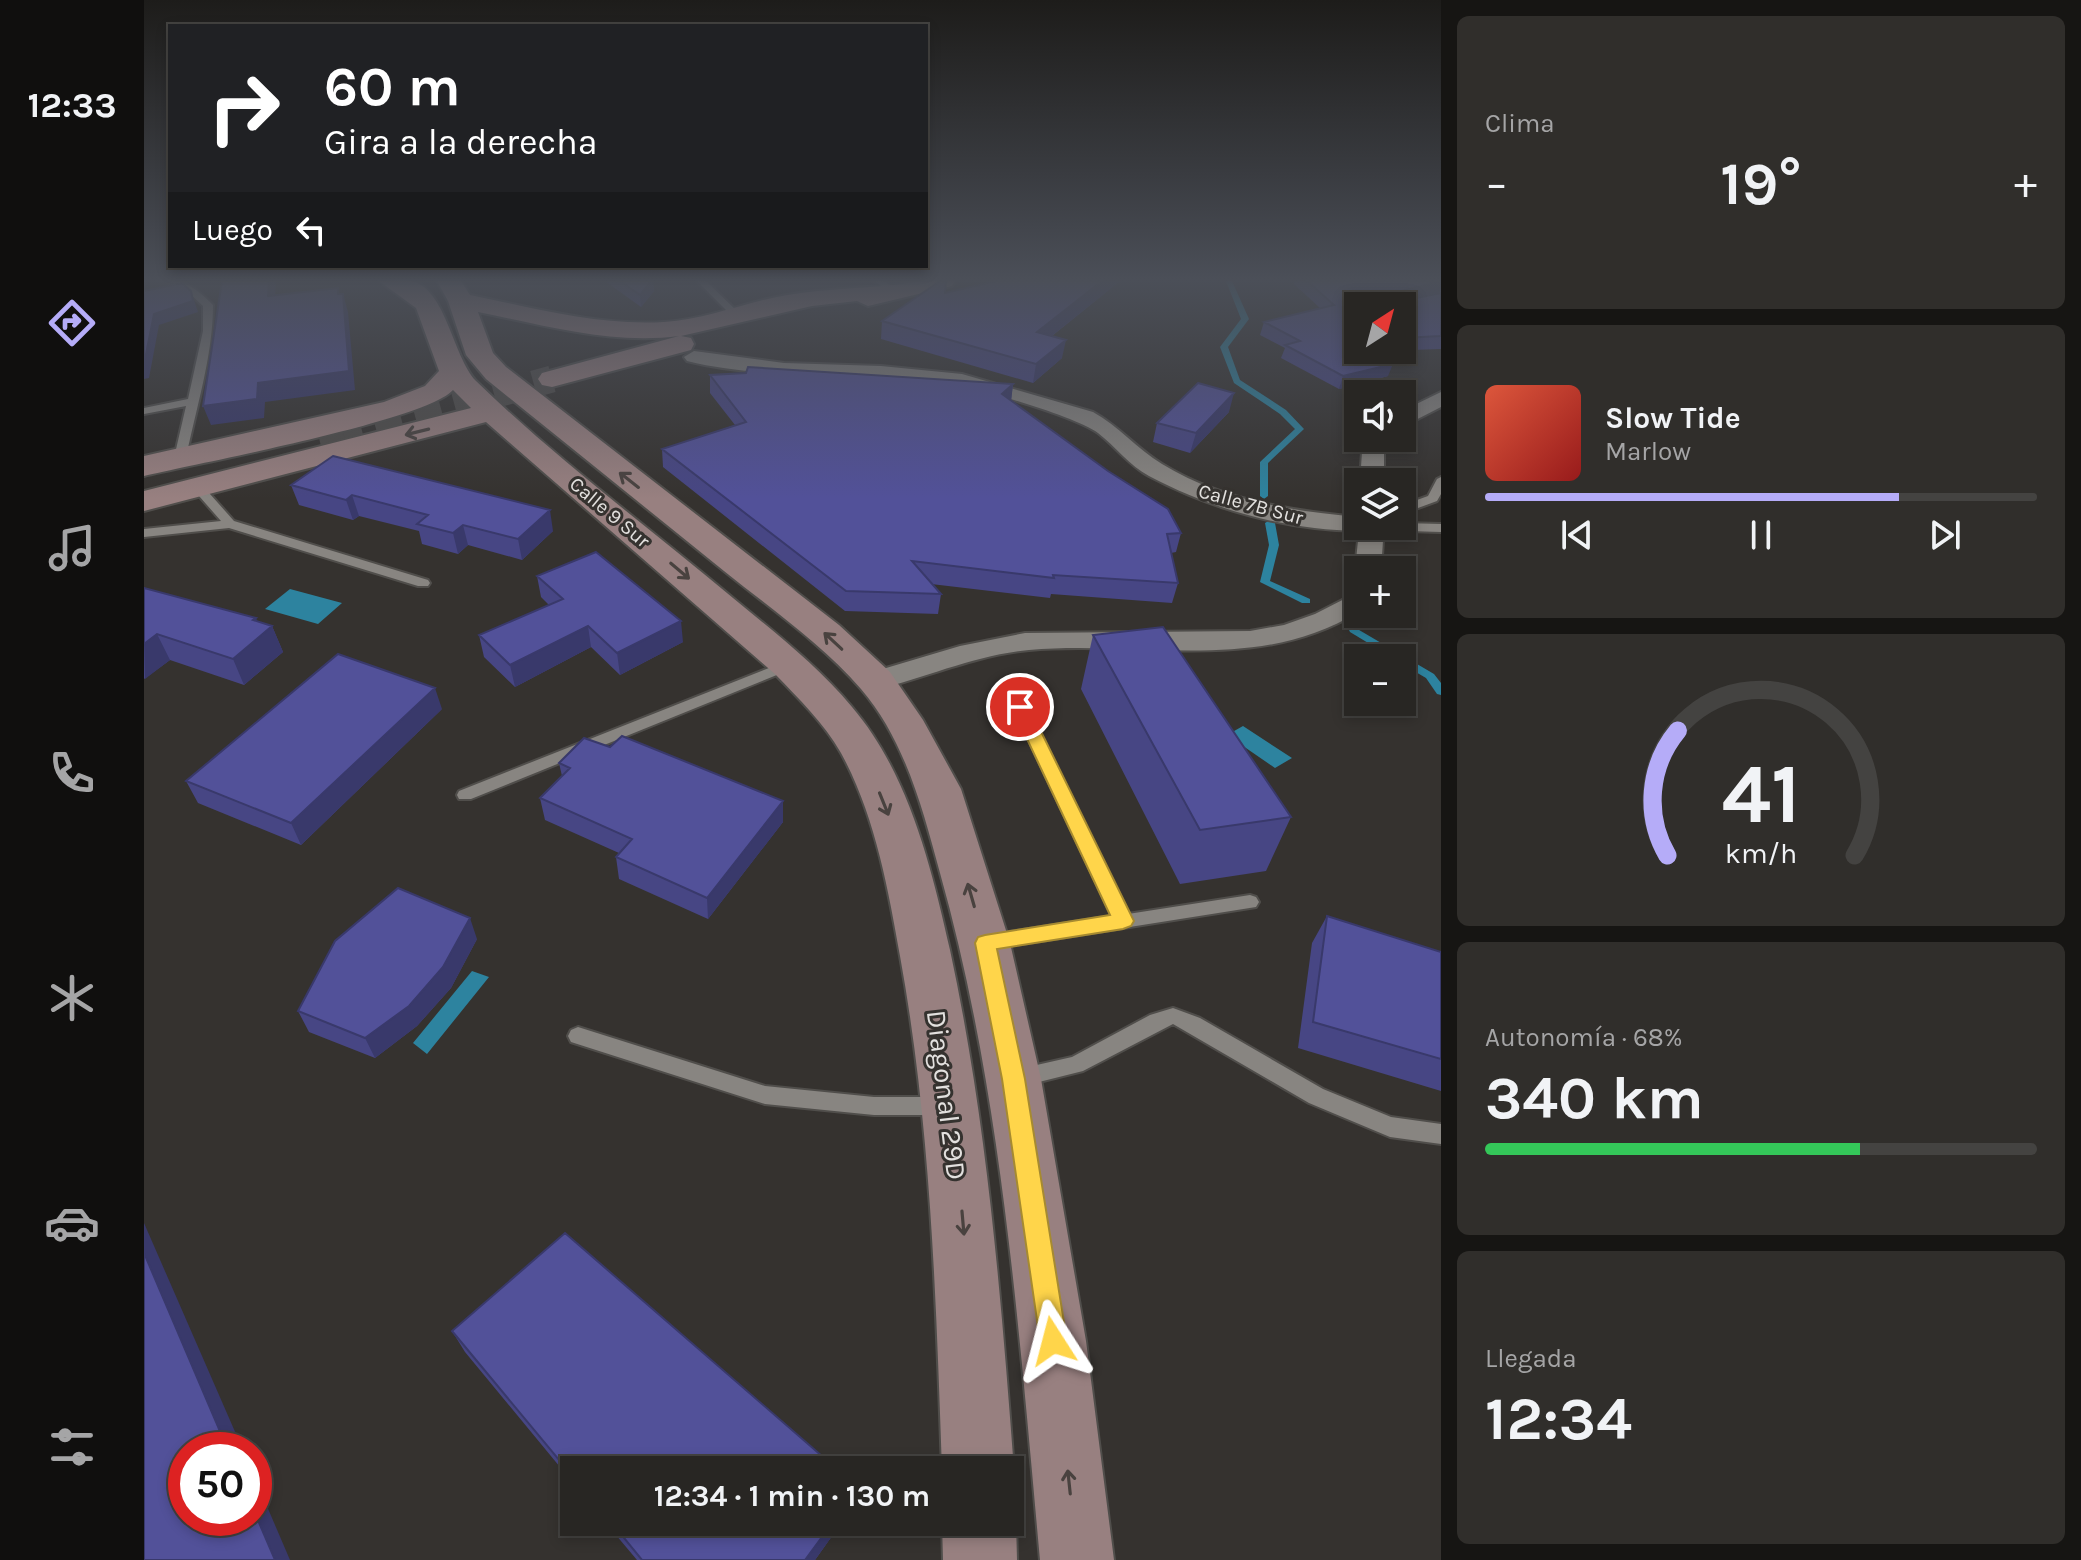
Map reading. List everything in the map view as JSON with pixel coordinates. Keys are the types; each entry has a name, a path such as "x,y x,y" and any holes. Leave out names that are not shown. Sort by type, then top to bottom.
{"main road":[{"name":"Calle 9 Sur","path":"444,354 453,372 492,412 789,665 876,712"},
{"name":"Calle 9 Sur","path":"480,354 496,373 539,389 825,633 876,712"},
{"path":"585,370 599,354"},
{"path":"539,389 585,370 643,354"},
{"path":"539,389 556,395 705,354"},
{"path":"144,466 393,409 435,392 453,372"},
{"path":"144,501 492,412"},
{"path":"144,484 320,442"},
{"path":"876,712 939,789 985,943 1013,1079 1053,1341 1077,1560"},
{"name":"Diagonal 29D","path":"876,712 879,789 898,838 936,1003 952,1106 968,1291 977,1456"},
{"path":"979,1536 980,1560"}],"street":[{"name":"Calle 7B Sur","path":"694,357 784,369 910,374 962,380 1085,417 1104,427 1153,469 1213,498 1283,515 1344,522"},
{"path":"1416,412 1441,398"},
{"path":"876,712 993,645 1049,640 1203,641 1261,638 1304,630 1344,609"}],"lane":[{"path":"180,458 203,354"},
{"path":"144,411 193,401"},
{"path":"1416,504 1433,498 1441,481"},
{"path":"198,488 230,524"},
{"path":"144,533 230,524 423,583"},
{"path":"1416,527 1441,528"},
{"path":"465,795 789,665"},
{"path":"1020,707 1123,921"},
{"path":"985,943 1250,902"},
{"path":"1013,1079 1076,1065 1157,1021 1173,1016 1193,1024 1316,1096 1390,1127 1441,1134"},
{"path":"578,1036 765,1095 874,1106 952,1106"}],"water":[{"path":"290,589 342,603 318,624 265,609"},
{"path":"1243,726 1292,758 1275,768 1227,735"},
{"path":"472,971 489,977 427,1054 413,1043"}],"building":[{"path":"211,354 348,354 349,371 258,383 257,399 203,406"},
{"path":"999,354 1049,354 1036,364"},
{"path":"1301,354 1344,354 1344,364 1393,364 1343,376"},
{"path":"748,367 1013,384 1002,394 1108,471 1168,509 1181,533 1167,534 1178,583 1053,575 1054,578 912,561 941,594 846,591 662,449 746,422 710,375 746,373"},
{"path":"1198,383 1234,393 1196,433 1157,423"},
{"path":"333,456 550,510 518,539 463,525 453,533 417,524 428,515 352,495 346,500 291,485"},
{"path":"596,552 681,621 617,653 588,626 510,665 479,635 563,599 537,576"},
{"path":"144,588 256,618 253,620 272,626 233,659 157,634 144,644"},
{"path":"1163,627 1291,817 1200,830 1093,635"},
{"path":"338,654 435,688 291,823 186,781"},
{"path":"622,736 783,801 707,898 616,857 632,839 540,798 570,768 559,763 584,738 610,747"},
{"path":"398,888 470,918 443,967 409,1006 365,1038 298,1011 335,941"},
{"path":"1327,916 1441,952 1441,1059 1313,1022"},
{"path":"565,1233 822,1456 560,1456 560,1461 452,1331"},
{"path":"144,1253 220,1432 168,1432 168,1536 265,1536 275,1560 144,1560"},
{"path":"622,1536 823,1536 805,1560 642,1560"}],"waterway":[{"path":"1227,354 1237,381 1283,412 1300,429 1264,462 1264,496"},
{"path":"1270,523 1274,545 1265,582 1306,601"},
{"path":"1354,630 1378,644"},
{"path":"1416,668 1430,676 1441,691"}],"tunnel":[{"path":"336,438 552,379"},
{"path":"336,438 344,436"},
{"path":"320,442 336,438"}],"route":[{"path":"1020,707 1123,921 985,943 1013,1079 1053,1341"}]}
